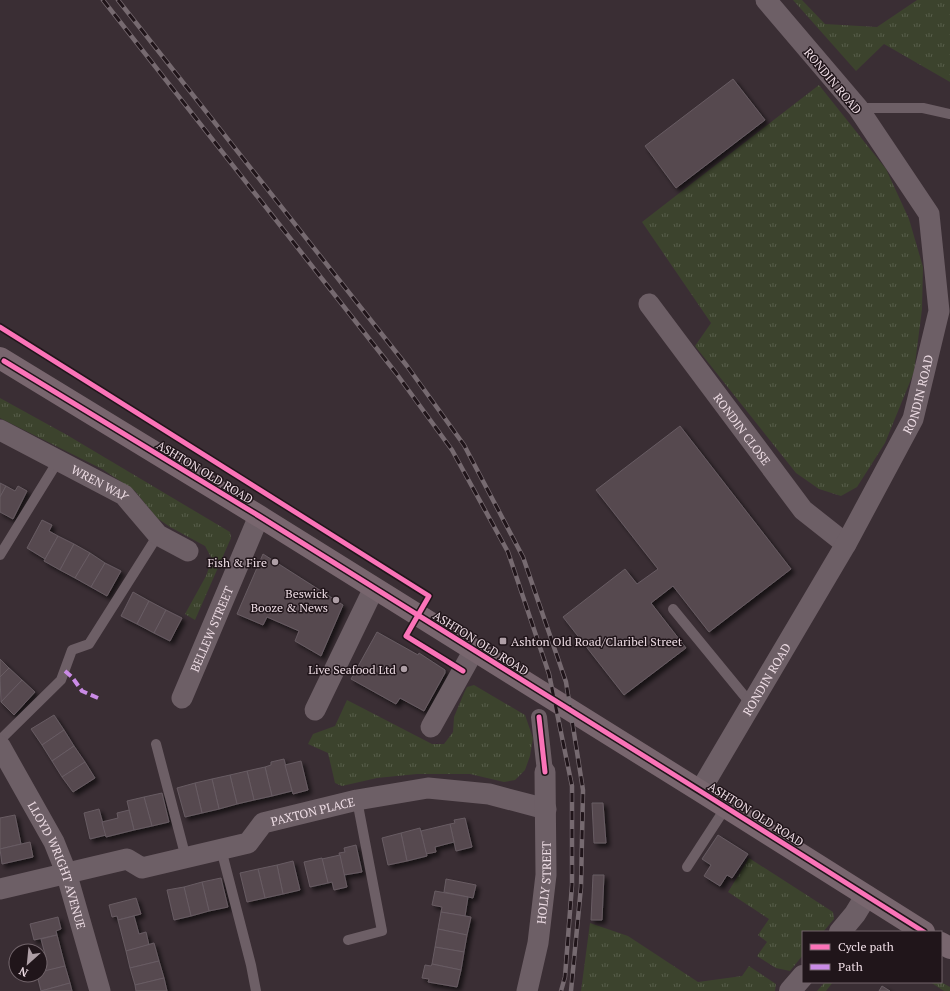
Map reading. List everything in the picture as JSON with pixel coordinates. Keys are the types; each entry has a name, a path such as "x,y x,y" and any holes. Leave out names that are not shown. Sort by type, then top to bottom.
{"highway":[{"name":"ASHTON OLD ROAD","path":"1,359 259,516 922,931"}],"street":[{"name":"RONDIN ROAD","path":"700,791 846,544 913,419 939,311 929,214 858,108 766,0"},
{"name":"RONDIN CLOSE","path":"649,304 803,510 846,544"},
{"name":"WREN WAY","path":"0,430 124,495 158,535 188,551"},
{"name":"BELLEW STREET","path":"182,698 259,516"},
{"path":"315,710 374,588"},
{"path":"431,727 474,650"},
{"path":"539,717 545,772"},
{"name":"LLOYD WRIGHT AVENUE","path":"0,746 54,842 66,872 100,991"},
{"name":"HOLLY STREET","path":"527,991 538,943 546,875 545,772"},
{"name":"PAXTON PLACE","path":"0,889 66,872 127,859 142,868 186,858 248,843 262,823 357,800 428,788 489,794 546,809"},
{"path":"841,931 855,914 866,896"},
{"path":"790,991 802,977"}],"lane":[{"path":"858,108 923,108 950,114"},
{"path":"0,555 58,461"},
{"path":"0,740 61,680 72,650 89,644 158,535"},
{"path":"673,609 751,704"},
{"path":"156,744 186,858"},
{"path":"348,940 382,931 357,800"},
{"path":"687,867 726,807"},
{"path":"221,849 251,964 256,991"}],"green space":[{"path":"793,0 802,0 825,24 877,27 917,0 950,0 950,82 884,44 856,71"},
{"path":"819,85 886,169 909,219 923,267 922,309 914,372 885,443 857,487 841,496 819,489 796,473 695,346 711,323 642,222"},
{"path":"0,398 67,435 230,532 231,538 195,620 185,614 206,576 212,559 205,546 170,527 157,518 135,491 102,469 0,418"},
{"path":"474,685 525,715 533,738 530,756 525,770 515,780 504,782 470,774 417,774 377,778 342,786 335,783 328,753 308,744 313,734 335,726 347,700 432,744 444,744 453,732 454,717 467,687"},
{"path":"749,858 833,912 834,919 824,931 802,931 802,956 790,971 776,968 757,956 767,942 758,935 769,919 728,892"},
{"path":"590,923 628,936 698,982 742,976 749,966 776,984 775,991 581,991"},
{"path":"824,983 832,983 826,991 817,991"},
{"path":"932,983 942,983 950,987 950,991 944,991"}],"building":[{"path":"733,79 765,120 676,188 645,146"},
{"path":"680,426 791,569 709,632 673,586 651,603 686,648 624,695 563,617 625,569 637,584 658,569 596,490"},
{"path":"0,483 6,486 0,497"},
{"path":"6,486 15,491 18,486 27,491 13,519 0,512 0,497"},
{"path":"42,520 52,525 49,531 58,536 45,559 27,548"},
{"path":"58,536 74,544 60,570 44,561"},
{"path":"74,544 90,553 75,578 60,570"},
{"path":"90,553 105,563 91,587 75,578"},
{"path":"263,554 343,605 321,656 295,641 299,631 267,617 263,625 237,614"},
{"path":"105,563 121,571 107,596 91,587"},
{"path":"133,592 149,601 137,624 121,616"},
{"path":"149,601 166,610 154,633 137,624"},
{"path":"166,610 182,618 170,641 154,633"},
{"path":"377,632 418,655 419,653 445,670 445,673 424,711 400,698 396,704 351,679"},
{"path":"0,659 9,668 0,677"},
{"path":"9,668 22,680 1,702 0,677"},
{"path":"22,680 35,692 14,715 1,702"},
{"path":"54,715 64,730 42,745 31,729"},
{"path":"64,730 74,746 52,761 42,745"},
{"path":"74,746 85,762 62,777 52,761"},
{"path":"284,759 292,791 272,796 265,767 271,765 271,762"},
{"path":"301,761 308,790 293,794 285,765"},
{"path":"85,762 95,778 73,792 62,777"},
{"path":"265,767 272,796 254,800 247,771"},
{"path":"247,771 254,800 237,804 230,775"},
{"path":"230,775 237,804 219,809 212,779"},
{"path":"212,779 219,809 202,813 195,783"},
{"path":"195,783 202,813 185,817 177,788"},
{"path":"162,793 169,822 152,826 144,797"},
{"path":"144,797 152,826 134,830 127,801"},
{"path":"592,803 603,803 606,843 594,843"},
{"path":"99,809 106,835 90,839 84,813"},
{"path":"129,810 134,830 106,837 102,822 118,818 117,813"},
{"path":"15,815 21,844 0,849 0,818"},
{"path":"465,818 472,847 456,851 450,824 455,823 454,820"},
{"path":"450,824 454,842 435,847 436,852 426,854 421,831"},
{"path":"420,828 427,856 407,861 401,833"},
{"path":"401,833 407,861 388,865 382,838"},
{"path":"718,835 748,854 732,878 727,875 720,886 704,876 711,865 702,859"},
{"path":"30,842 33,857 2,864 0,849"},
{"path":"356,845 362,872 344,875 339,853 345,852 344,848"},
{"path":"340,855 347,887 334,890 332,882 328,883 322,859"},
{"path":"322,858 328,883 310,887 304,862"},
{"path":"293,861 300,890 283,894 277,865"},
{"path":"277,865 283,894 265,898 258,869"},
{"path":"258,869 265,898 247,902 240,873"},
{"path":"593,875 604,875 602,920 591,920"},
{"path":"221,878 228,907 209,911 202,882"},
{"path":"446,879 476,885 473,898 444,892"},
{"path":"202,882 209,911 191,916 184,887"},
{"path":"184,887 191,916 174,920 167,890"},
{"path":"435,891 468,897 465,916 441,912 442,907 432,905"},
{"path":"136,898 141,914 118,920 117,916 112,917 109,905"},
{"path":"441,912 471,917 467,935 438,929"},
{"path":"134,916 139,934 146,932 149,945 126,951 118,920"},
{"path":"58,917 61,929 56,931 57,935 34,940 30,924"},
{"path":"438,929 467,935 464,952 435,947"},
{"path":"57,935 65,966 48,970 48,943 42,943 41,939"},
{"path":"154,943 159,961 130,968 126,951"},
{"path":"435,947 464,952 461,970 432,964"},
{"path":"159,961 164,978 135,985 130,968"},
{"path":"432,964 461,970 457,987 428,982 429,979 422,978 425,965 431,966"},
{"path":"65,966 70,983 41,991 39,983 48,983 48,970"},
{"path":"164,978 167,991 136,991 135,985"},
{"path":"70,983 72,991 41,991"},
{"path":"882,986 890,991 879,991"}],"railway":[{"path":"103,0 396,373 452,450 508,552 549,674 572,786 572,885 565,977 561,991"},
{"path":"118,0 407,366 464,445 523,557 566,682 583,790 581,887 571,991"}],"marked path":[{"path":"65,671 72,677 82,691 98,698"}],"cycle path":[{"path":"0,327 429,596 406,636 463,671"},
{"path":"4,361 259,516 922,931"},
{"path":"539,717 545,772"}],"place":[{"name":"Fish & Fire","path":"275,562"},
{"name":"Beswick Booze & News","path":"336,600"},
{"name":"Ashton Old Road/Claribel Street","path":"503,641"},
{"name":"Live Seafood Ltd","path":"404,669"}]}
